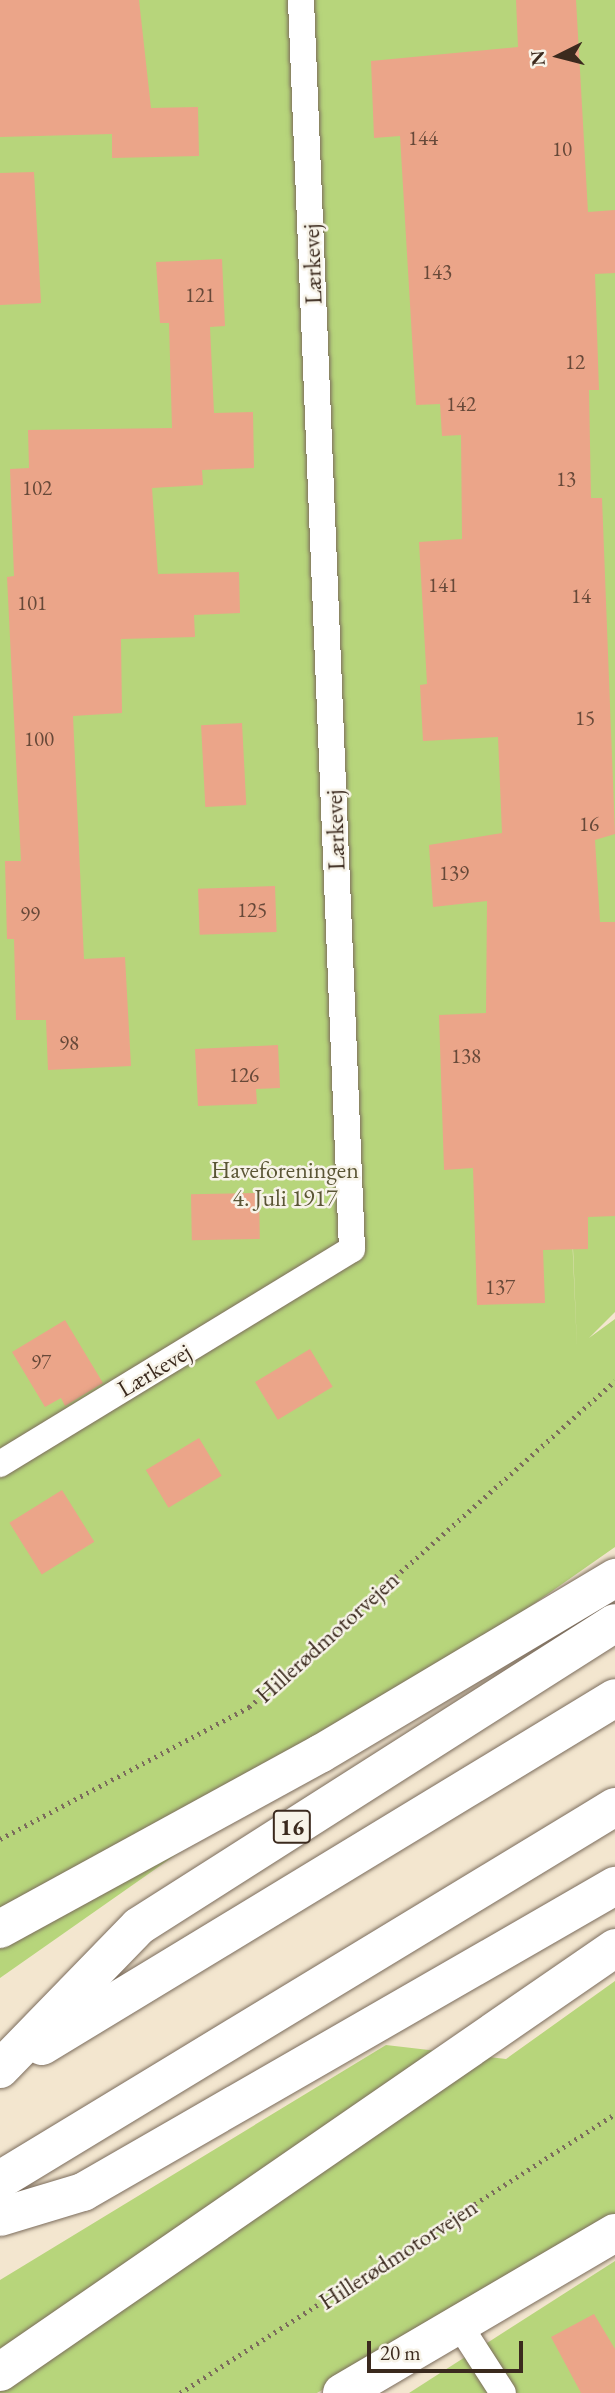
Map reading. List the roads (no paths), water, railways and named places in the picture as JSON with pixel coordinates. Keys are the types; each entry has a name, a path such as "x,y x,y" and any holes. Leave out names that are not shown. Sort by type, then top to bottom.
{"main road":[{"path":"0,1928 320,1754 615,1578"},
{"name":"16","path":"0,2070 139,1926 615,1623"},
{"name":"16","path":"0,2070 615,1698"},
{"path":"0,2180 615,1807"},
{"path":"0,2217 83,2192 615,1886"},
{"path":"0,2372 615,1948"},
{"path":"342,2393 615,2233"}],"lane":[{"name":"Lærkevej","path":"0,1464 352,1249 301,0"},
{"path":"458,2323 503,2393"}],"park label":[{"name":"Haveforeningen 4. Juli 1917","path":"285,1184"}]}
